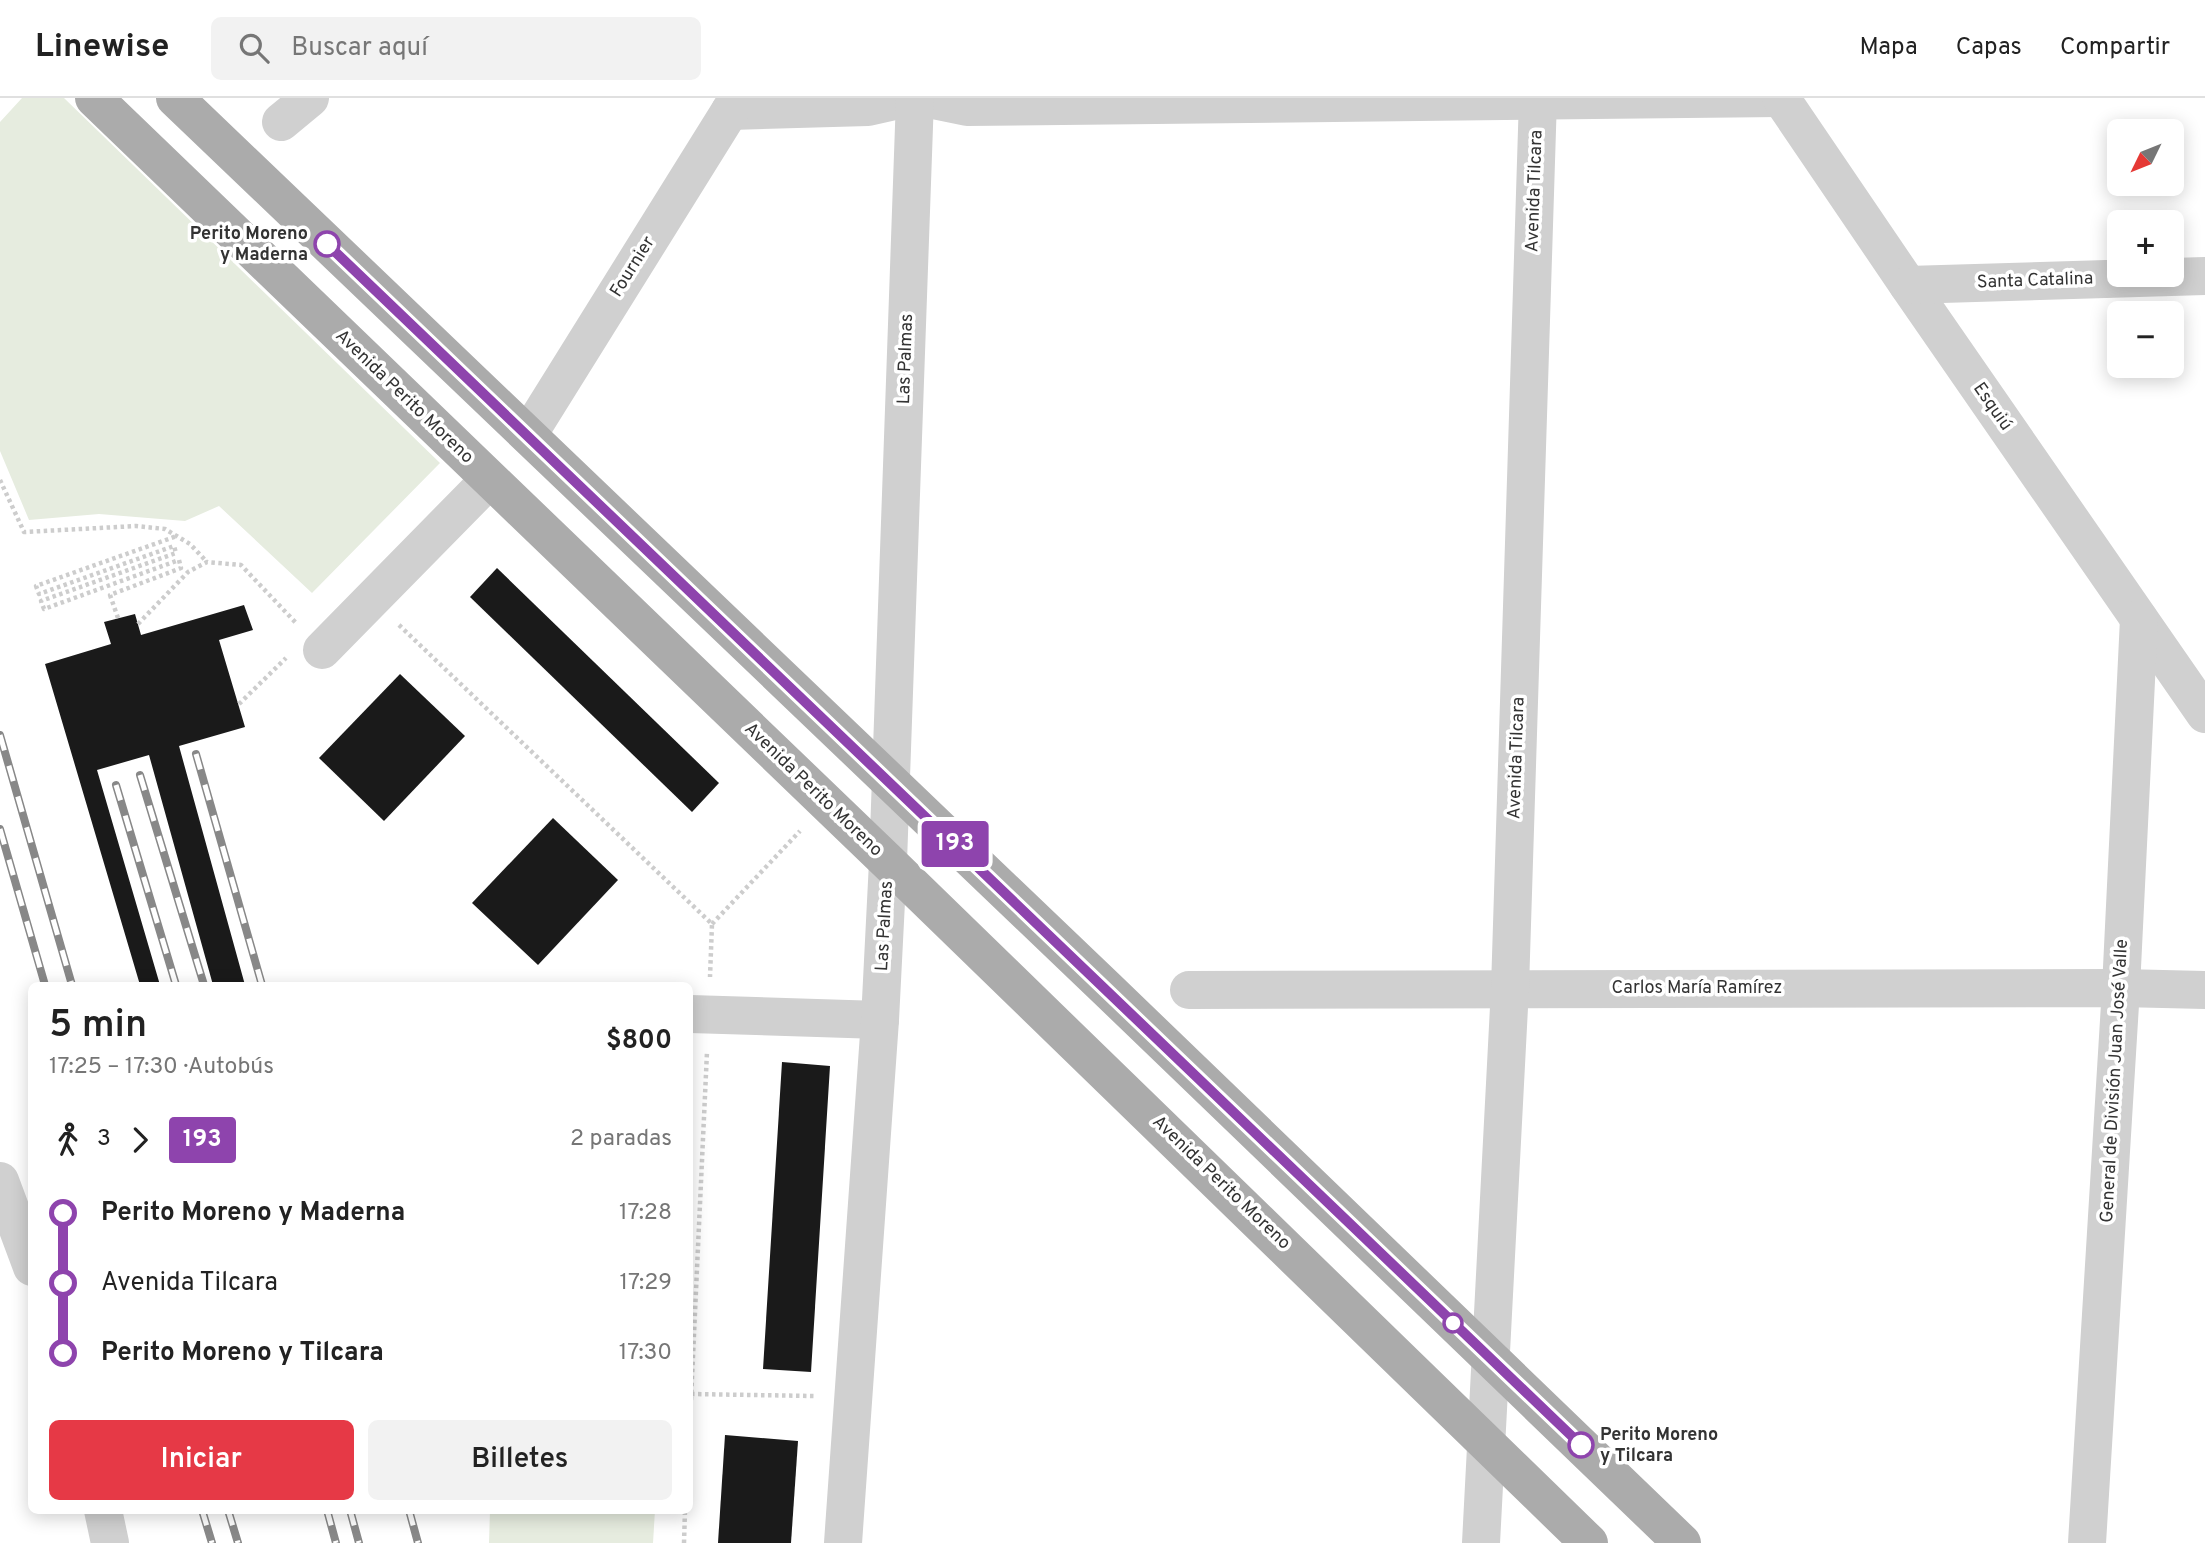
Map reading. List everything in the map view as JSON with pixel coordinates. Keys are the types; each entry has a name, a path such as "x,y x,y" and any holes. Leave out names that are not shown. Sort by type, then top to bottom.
{"main road":[{"name":"Avenida Perito Moreno","path":"93,98 827,803 1589,1543"},
{"path":"175,98 1682,1543"}],"street":[{"path":"281,122 310,98"},
{"path":"734,104 868,107 908,98"},
{"name":"Las Palmas","path":"843,1543 880,1020 888,862 915,98"},
{"path":"923,98 967,107 1782,98"},
{"name":"Esquiú","path":"1782,98 2205,714"},
{"name":"Avenida Tilcara","path":"1481,1543 1510,988 1538,99"},
{"name":"Fournier","path":"528,435 734,104"},
{"name":"Santa Catalina","path":"1908,285 2205,276"},
{"path":"310,638 372,599 489,480"},
{"name":"General de División Juan José Valle","path":"2087,1543 2121,988 2139,619"},
{"name":"Carlos María Ramírez","path":"1189,990 2205,990"},
{"path":"699,1014 880,1020"},
{"path":"0,1181 28,1256"},
{"path":"104,1514 110,1543"}],"path":[{"path":"0,480 24,532 136,527 165,529 190,544 208,562"},
{"path":"118,618 110,595 181,568 179,560 44,608 41,601 176,553 174,546 39,594 36,586 177,536"},
{"path":"138,624 188,572 208,562 241,565 310,638"},
{"path":"372,599 712,924"},
{"path":"239,704 284,660"},
{"path":"693,1299 699,1014 712,924 827,803"},
{"path":"693,1394 853,1397"},
{"path":"684,1543 685,1514"}],"shaded area":[{"path":"22,98 64,98 440,463 312,593 219,506 185,521 99,514 29,520 0,451 0,122"},
{"path":"490,1514 655,1514 653,1543 489,1543"}],"building":[{"path":"497,568 719,783 692,812 470,597"},
{"path":"244,605 253,630 219,640 245,727 179,746 244,982 212,982 149,755 97,770 159,982 139,982 45,664 111,644 104,622 135,614 141,635"},
{"path":"400,674 465,736 384,821 319,758"},
{"path":"553,818 618,880 538,965 472,903"},
{"path":"782,1062 830,1066 811,1372 763,1369"},
{"path":"725,1435 798,1441 791,1543 718,1543"}],"railway":[{"path":"0,735 71,982"},
{"path":"196,754 261,982"},
{"path":"140,775 203,982"},
{"path":"116,785 175,982"},
{"path":"0,829 44,982"},
{"path":"203,1514 212,1543"},
{"path":"229,1514 238,1543"},
{"path":"328,1514 336,1543"},
{"path":"351,1514 359,1543"},
{"path":"410,1514 418,1543"}],"bus line":[{"name":"193","path":"327,244 1581,1445"}],"place":[{"name":"Perito Moreno y Maderna","path":"327,244"},
{"name":"Perito Moreno y Tilcara","path":"1581,1445"}]}
